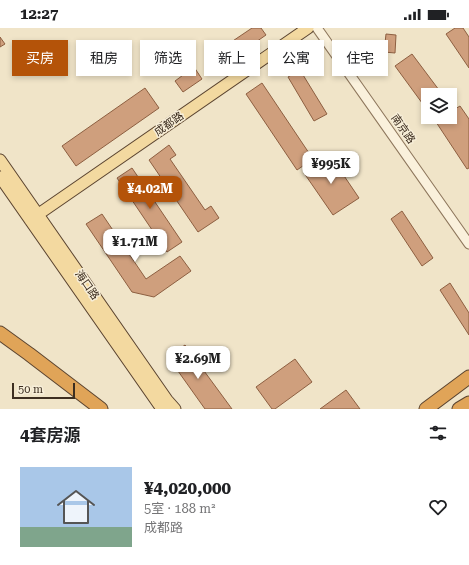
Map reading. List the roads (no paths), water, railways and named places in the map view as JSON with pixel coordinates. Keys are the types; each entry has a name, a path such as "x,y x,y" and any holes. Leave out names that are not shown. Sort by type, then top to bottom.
{"highway":[{"path":"0,333 101,409"},
{"path":"426,409 469,378"},
{"path":"459,409 469,402"}],"main road":[{"name":"成都路","path":"34,217 308,28"},
{"name":"海口路","path":"0,160 34,217 162,409"},
{"name":"海口路","path":"0,177 34,217 175,409"}],"street":[{"name":"南京路","path":"317,28 469,244"}]}
